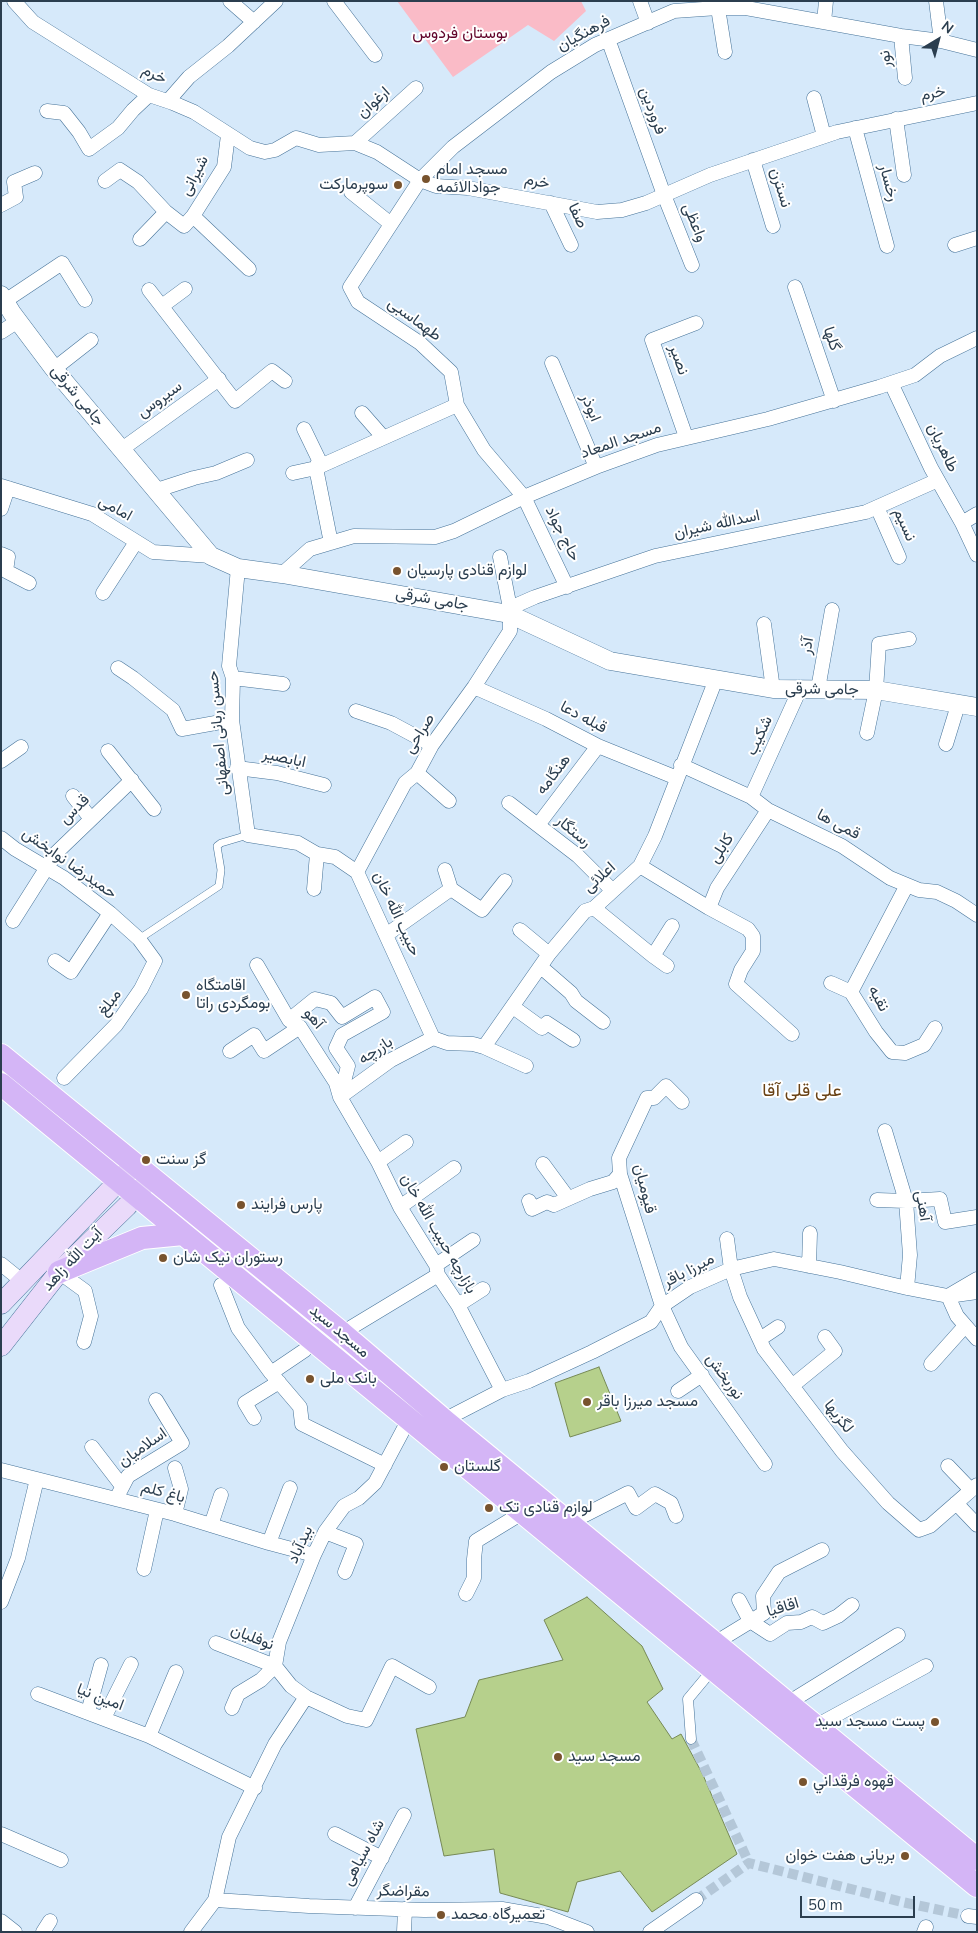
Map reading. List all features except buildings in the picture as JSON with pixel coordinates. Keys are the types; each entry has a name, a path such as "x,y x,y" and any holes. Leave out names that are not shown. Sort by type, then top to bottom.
{"main road":[{"name":"مسجد سید","path":"1,1055 135,1180 183,1234 409,1420 713,1669 977,1858"},
{"name":"مسجد سید","path":"1,1084 135,1180 342,1334 816,1726 839,1759 977,1886"},
{"name":"آیت الله زاهد","path":"1,1346 58,1272 135,1180"},
{"name":"آیت الله زاهد","path":"1,1304 22,1281 135,1180"},
{"path":"58,1272 142,1238 183,1234"}],"street":[{"name":"خرم","path":"14,1 33,22 149,95 194,112 250,148 266,152 275,150 296,138 319,146 355,143 377,152 420,180 436,186 468,188 597,212 622,210 646,203 710,174 824,136 977,103"},
{"path":"230,1 254,22"},
{"path":"168,101 189,76 228,46 276,1"},
{"path":"334,1 376,55"},
{"path":"640,1 648,23"},
{"path":"824,22 826,1"},
{"path":"936,1 941,41"},
{"name":"فرهنگیان","path":"420,180 453,147 551,72 595,45 674,12 735,5 901,36 941,41 977,50"},
{"path":"718,8 725,52"},
{"name":"نور","path":"901,36 905,78"},
{"name":"فروردین","path":"608,39 664,195"},
{"name":"ارغوان","path":"355,143 416,88"},
{"path":"47,111 64,113 89,149 118,128 149,95"},
{"path":"814,98 824,136"},
{"name":"رخسار","path":"896,120 904,176"},
{"name":"رخسار","path":"855,128 887,246"},
{"name":"شیرانی","path":"228,135 224,167 193,216 249,269"},
{"name":"نسترن","path":"753,160 773,226"},
{"path":"104,180 120,170 138,182 166,212 184,226 193,216"},
{"path":"1,205 16,197 14,182 35,173"},
{"name":"طهماسبی","path":"420,180 350,287 358,302 420,342 452,372 457,405 484,450 524,497"},
{"path":"351,192 391,224"},
{"name":"واعظی","path":"664,195 692,265"},
{"name":"صفا","path":"551,203 571,245"},
{"path":"140,239 166,212"},
{"path":"955,245 977,238"},
{"path":"3,298 62,263 85,300"},
{"name":"گلها","path":"795,287 834,401"},
{"path":"162,306 185,289"},
{"path":"149,290 235,402 272,371 285,381"},
{"name":"جامی شرقی","path":"3,298 54,369 211,556 238,568 510,611 610,661 773,689 876,690 977,707"},
{"path":"1,332 18,321"},
{"name":"نصیر","path":"686,437 652,340 696,323"},
{"name":"مسجد المعاد","path":"282,574 310,550 331,543 354,536 435,537 454,531 524,497 596,467 657,445 768,419 891,383 915,374 940,356 977,338"},
{"path":"54,369 92,340"},
{"name":"ابوذر","path":"552,362 596,467"},
{"name":"سیروس","path":"122,449 219,379"},
{"name":"طاهریان","path":"891,383 977,555"},
{"path":"293,473 316,468 457,405"},
{"path":"362,413 383,437"},
{"path":"304,429 319,460 316,468 331,543"},
{"path":"157,490 216,473 247,460"},
{"name":"اسدالله شیران","path":"510,611 535,597 655,556 866,512 938,480"},
{"path":"1,509 4,487"},
{"name":"امامی","path":"4,487 92,514 153,552 211,556"},
{"name":"حاج جواد","path":"524,497 567,587"},
{"name":"نسیم","path":"877,506 899,557"},
{"path":"962,523 977,514"},
{"path":"103,593 136,542"},
{"path":"1,554 8,558 6,571 28,583"},
{"name":"صراحی","path":"357,872 405,783 417,773 432,745 474,687 510,631 510,611 500,557"},
{"name":"حسن ربانی اصفهانی","path":"238,568 229,666 233,678 232,720 237,768 248,835"},
{"name":"آذر","path":"818,689 832,610"},
{"path":"764,624 773,689"},
{"path":"867,733 876,690 879,644 909,639"},
{"path":"118,668 173,710 182,728 232,720"},
{"path":"233,678 283,684"},
{"name":"اعلائی","path":"484,1047 549,954 585,911 594,908 640,866 655,836 716,679"},
{"name":"قبله دعا","path":"474,687 546,719 598,746 679,772"},
{"name":"شکیب","path":"751,798 800,689"},
{"path":"946,744 958,704"},
{"path":"356,711 392,723 432,745"},
{"path":"1,761 21,746"},
{"name":"هنگامه","path":"538,825 598,746"},
{"path":"108,751 154,808"},
{"name":"ابابصیر","path":"237,768 277,773 324,785"},
{"name":"قمی ها","path":"679,772 751,798 768,810 842,846 890,878 919,890 937,892 956,901 977,915"},
{"path":"417,773 449,801"},
{"name":"قدس","path":"13,921 56,853 132,780"},
{"path":"73,796 91,819"},
{"name":"رستگار","path":"509,804 578,856 612,890"},
{"name":"کابلی","path":"709,908 717,888 768,810"},
{"name":"حبیب الله خان","path":"248,835 298,843 317,854 335,857 357,872 433,1038"},
{"name":"حمیدرضا نوابخش","path":"1,838 15,849 64,878 110,913 139,939"},
{"path":"314,889 317,854"},
{"path":"640,866 709,908 748,929 753,936 753,951 741,970 736,984 792,1034"},
{"path":"445,870 451,889 482,910 505,882"},
{"name":"نقیه","path":"907,885 852,992 876,1032 892,1052 905,1053 924,1045 935,1028"},
{"path":"386,935 451,889"},
{"path":"594,908 667,966"},
{"path":"55,961 71,972 110,913"},
{"path":"653,956 672,926"},
{"path":"520,930 549,954"},
{"name":"مبلغ","path":"64,1078 116,1025 141,989 155,960 139,939"},
{"name":"آهو","path":"257,965 294,1023 336,1083 340,1097"},
{"path":"541,967 571,993 576,1001 602,1022"},
{"path":"831,982 852,992"},
{"path":"230,1051 254,1036 264,1051 294,1023 315,999 331,1003 342,1016 375,996 383,1012 342,1035 336,1048 348,1066 340,1097"},
{"path":"513,1007 542,1028 547,1023 573,1040"},
{"path":"433,1038 447,1043 473,1044 484,1047 526,1066"},
{"name":"بازرچه","path":"340,1097 391,1060 433,1038"},
{"name":"قیومیان","path":"662,1306 620,1174 619,1158 646,1098 654,1098 666,1086 682,1102"},
{"name":"بازارچه حبیب الله خان","path":"340,1097 378,1162 400,1207 458,1305 502,1390"},
{"name":"آهنی","path":"886,1131 906,1201 910,1255 907,1288"},
{"path":"378,1162 406,1142"},
{"path":"543,1164 568,1198"},
{"path":"400,1207 454,1168"},
{"path":"529,1201 532,1209 547,1202 554,1205 590,1189 613,1182 620,1174"},
{"path":"876,1200 940,1199 945,1222 977,1217"},
{"path":"809,1266 810,1233"},
{"name":"لگزیها","path":"727,1239 731,1269 740,1297 764,1349 842,1451 888,1503 919,1530 930,1526 974,1488"},
{"path":"342,1334 437,1270 472,1240"},
{"name":"میرزا باقر","path":"444,1420 502,1390 529,1381 651,1322 662,1306 690,1287 731,1269 774,1260 948,1296 977,1292"},
{"path":"1,1264 22,1281"},
{"path":"58,1272 85,1290 91,1316 84,1342"},
{"path":"977,1279 948,1296 957,1316 977,1339"},
{"path":"221,1285 238,1328 300,1407 302,1424 385,1465"},
{"path":"458,1305 483,1289"},
{"name":"نوربخش","path":"662,1306 681,1347 765,1464"},
{"path":"931,1364 965,1326"},
{"path":"760,1340 778,1327"},
{"path":"792,1386 835,1351 825,1337"},
{"path":"254,1418 245,1403 305,1350"},
{"path":"678,1391 702,1375"},
{"name":"اسلامیان","path":"116,1499 128,1476 182,1444 156,1400"},
{"name":"بیدآباد","path":"275,1666 279,1642 325,1532 344,1506 359,1498 375,1483 409,1420"},
{"path":"92,1447 122,1486"},
{"path":"948,1466 974,1488"},
{"path":"175,1468 180,1489 175,1514"},
{"name":"باغ کلم","path":"1,1470 175,1514 314,1555"},
{"path":"1,1602 18,1558 37,1479"},
{"path":"269,1543 290,1488"},
{"path":"569,1522 628,1492 636,1508 655,1494 671,1503 676,1516"},
{"path":"212,1526 221,1495"},
{"path":"956,1503 977,1525"},
{"path":"144,1569 157,1510"},
{"path":"466,1594 474,1578 476,1541 522,1512"},
{"path":"325,1532 356,1544 345,1572"},
{"name":"اقاقیا","path":"715,1643 764,1613 764,1596 779,1572 822,1550"},
{"path":"739,1600 750,1621"},
{"name":"اقاقیا","path":"750,1621 770,1634 787,1623 801,1622 812,1617 824,1623 838,1616 852,1605"},
{"path":"788,1703 898,1635"},
{"name":"نوفلیان","path":"216,1643 275,1666"},
{"path":"104,1718 131,1664"},
{"path":"88,1712 101,1665"},
{"path":"232,1708 238,1694 261,1680 275,1666 291,1686 306,1697 347,1716 366,1720 392,1666 429,1687"},
{"path":"816,1726 926,1666"},
{"path":"691,1739 688,1699 713,1669"},
{"path":"149,1736 176,1672"},
{"name":"امین نیا","path":"38,1694 149,1736 255,1788"},
{"path":"190,1932 215,1900 229,1837 255,1788 275,1744 306,1697"},
{"name":"شاه سیاهی","path":"355,1908 404,1815"},
{"path":"1,1834 61,1860"},
{"path":"335,1834 382,1858"},
{"name":"مقراضگر","path":"215,1900 355,1908 502,1909 548,1917 587,1932"},
{"path":"650,1932 696,1900"},
{"path":"404,1932 405,1909"},
{"path":"1,1922 15,1932"}],"lane":[{"path":"139,939 219,886 221,870 218,846 221,843 248,835"}],"green space":[{"name":"بوستان فردوس","path":"397,1 581,1 586,11 554,41 528,25 453,77"}],"tunnel":[{"path":"691,1739 749,1863"},
{"path":"696,1900 749,1863 902,1902 968,1916"}],"place":[{"name":"مسجد امام جوادالائمه","path":"426,179"},
{"name":"سوپرمارکت","path":"398,185"},
{"name":"لوازم قنادی پارسیان","path":"397,571"},
{"name":"اقامتگاه بومگردی راتا","path":"186,995"},
{"name":"گز سنت","path":"146,1160"},
{"name":"پارس فرایند","path":"241,1205"},
{"name":"رستوران نیک شان","path":"163,1258"},
{"name":"بانک ملی","path":"310,1379"},
{"name":"مسجد میرزا باقر","path":"587,1402"},
{"name":"گلستان","path":"444,1467"},
{"name":"لوازم قنادی تک","path":"489,1508"},
{"name":"پست مسجد سید","path":"935,1722"},
{"name":"مسجد سید","path":"558,1757"},
{"name":"قهوه فرقداني","path":"803,1782"},
{"name":"بریانی هفت خوان","path":"905,1856"},
{"name":"تعمیرگاه محمد","path":"441,1915"}],"district":[{"name":"علی قلی آقا","path":"802,1092"}]}
